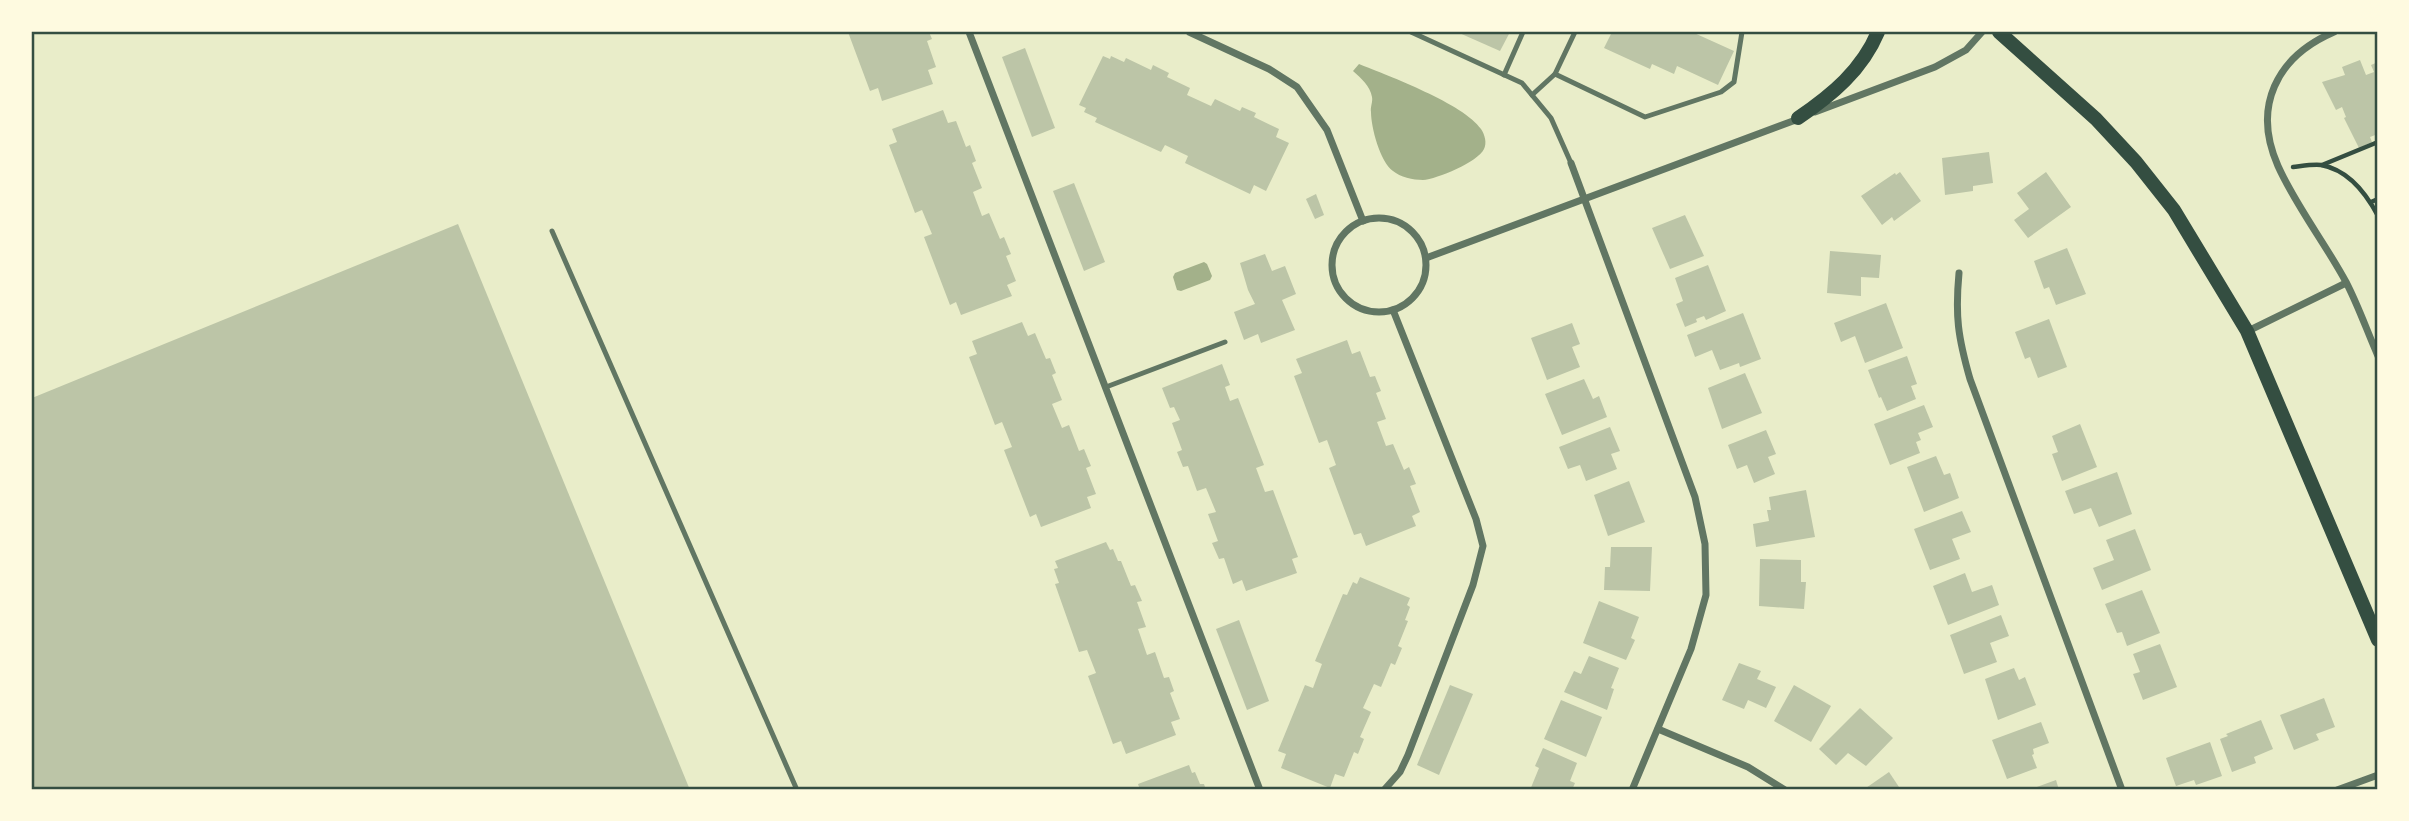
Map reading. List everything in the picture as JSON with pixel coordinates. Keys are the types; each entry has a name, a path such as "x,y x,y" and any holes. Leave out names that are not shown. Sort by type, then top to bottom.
{"main road":[{"path":"1798,118 1826,99 1854,72 1870,51 1878,32"},
{"path":"1999,32 2096,119 2136,162 2174,210 2247,331 2378,640"}],"street":[{"path":"969,32 1260,789"},
{"path":"1189,32 1269,69 1297,87 1327,130 1363,221"},
{"path":"1426,258 1935,67 1966,50 1982,32"},
{"path":"2334,32 2315,40 2286,64 2274,86 2268,108 2269,138 2278,167 2346,283 2378,356"},
{"path":"1571,163 1695,497 1705,544 1706,595 1691,649 1632,789"},
{"path":"1384,218 1404,225 1419,239 1426,258 1425,275 1419,290 1408,302 1393,310 1375,312 1357,307 1343,296 1334,280 1332,262 1336,244 1347,230 1363,221 1384,218"},
{"path":"1959,272 1956,308 1960,344 1970,379 2122,789"},
{"path":"2247,331 2346,283"},
{"path":"1384,789 1400,772 1408,755 1474,585 1483,546 1476,519 1393,310"},
{"path":"1658,729 1748,767 1785,789"},
{"path":"2337,789 2378,775"}],"lane":[{"path":"1411,32 1522,83 1551,118 1571,163"},
{"path":"1504,75 1523,32"},
{"path":"1532,94 1555,74 1575,32"},
{"path":"1555,74 1644,117 1721,92 1734,82 1742,32"},
{"path":"552,231 797,789"},
{"path":"1106,387 1225,342"}],"path":[{"path":"2278,167 2321,165 2378,142"},
{"path":"2321,165 2340,172 2355,182 2378,216"},
{"path":"2371,202 2378,199"}],"shaded area":[{"path":"1359,64 1425,92 1459,110 1481,129 1485,139 1484,149 1466,164 1429,179 1411,179 1396,173 1384,160 1377,144 1371,118 1371,93 1365,82 1353,71"},
{"path":"1204,262 1212,276 1210,280 1181,291 1177,290 1173,277 1175,273"}],"building":[{"path":"848,32 929,32 932,39 927,41 936,67 928,70 933,84 882,101 878,88 870,91"},
{"path":"1457,32 1510,32 1500,51"},
{"path":"1612,32 1692,32 1734,51 1718,85 1677,66 1674,74 1652,64 1650,69 1604,48"},
{"path":"1025,48 1055,128 1032,137 1002,57"},
{"path":"1103,56 1110,59 1111,56 1124,62 1126,58 1151,70 1153,65 1169,73 1167,77 1190,88 1187,95 1211,106 1215,99 1240,111 1242,107 1256,113 1254,117 1279,129 1276,137 1289,143 1266,191 1254,185 1250,194 1185,163 1188,156 1165,145 1161,152 1095,122 1097,118 1084,112 1086,108 1079,105"},
{"path":"2360,60 2366,75 2374,72 2371,65 2378,62 2378,134 2370,137 2372,142 2359,148 2344,118 2346,117 2342,107 2336,110 2322,82 2345,75 2342,67"},
{"path":"943,110 948,123 956,121 966,147 970,145 976,161 972,163 982,188 973,192 982,216 989,213 1000,239 1004,237 1011,254 1006,256 1016,281 1007,285 1012,296 961,315 956,302 950,305 924,237 932,234 922,210 915,213 889,145 897,142 892,129"},
{"path":"1989,152 1993,183 1973,186 1973,191 1945,195 1942,158"},
{"path":"1900,172 1921,201 1894,221 1892,217 1882,225 1861,196"},
{"path":"2046,172 2071,207 2028,238 2014,220 2029,209 2017,193"},
{"path":"1074,183 1105,262 1084,271 1053,191"},
{"path":"1316,194 1324,215 1315,219 1306,199"},
{"path":"1685,215 1704,256 1670,269 1652,228"},
{"path":"458,224 690,790 32,790 32,398"},
{"path":"2067,248 2086,294 2056,305 2049,287 2044,289 2034,261"},
{"path":"1830,251 1881,255 1879,278 1861,277 1861,296 1827,293"},
{"path":"1265,254 1272,271 1285,266 1296,294 1282,300 1295,330 1261,343 1258,334 1244,340 1234,312 1255,304 1240,263"},
{"path":"1708,265 1726,311 1706,320 1704,316 1696,319 1697,322 1685,327 1676,304 1683,301 1675,278"},
{"path":"1886,303 1903,348 1865,363 1855,336 1841,342 1834,323"},
{"path":"1743,313 1761,359 1740,367 1739,363 1720,370 1712,350 1695,357 1687,335"},
{"path":"2049,319 2067,367 2038,378 2030,357 2025,359 2015,332"},
{"path":"1022,322 1028,336 1035,333 1046,359 1050,358 1056,373 1052,375 1062,400 1052,404 1062,428 1069,425 1079,451 1084,449 1091,466 1086,468 1096,494 1087,497 1091,508 1041,527 1036,514 1030,517 1004,450 1012,447 1002,422 995,425 969,357 977,354 972,341"},
{"path":"1572,323 1580,344 1572,347 1580,367 1547,380 1531,338"},
{"path":"1347,340 1352,354 1360,351 1370,377 1375,376 1381,391 1376,393 1386,419 1377,422 1386,446 1393,444 1404,470 1409,467 1416,484 1410,486 1420,512 1412,516 1416,526 1366,546 1361,533 1354,535 1329,468 1336,465 1327,440 1319,443 1294,376 1302,373 1296,359"},
{"path":"1907,356 1917,384 1911,386 1916,399 1887,411 1868,370"},
{"path":"1222,364 1230,385 1225,387 1230,401 1238,398 1264,465 1256,468 1265,492 1273,490 1298,557 1292,559 1297,573 1246,591 1242,580 1233,584 1224,558 1219,559 1212,543 1218,541 1208,514 1216,512 1206,488 1197,491 1188,466 1183,467 1177,452 1182,450 1172,423 1180,420 1174,407 1170,408 1162,388"},
{"path":"1745,373 1762,413 1722,429 1708,388"},
{"path":"1584,379 1593,399 1599,396 1607,417 1562,435 1545,394"},
{"path":"1924,405 1933,427 1918,433 1921,440 1916,442 1920,453 1890,465 1874,424"},
{"path":"2080,424 2097,467 2062,481 2052,454 2058,452 2052,436"},
{"path":"1610,427 1620,451 1611,454 1617,469 1586,481 1580,465 1568,469 1559,447"},
{"path":"1766,430 1776,454 1768,457 1775,474 1754,483 1747,465 1737,469 1728,445"},
{"path":"1936,456 1944,475 1950,473 1959,498 1924,512 1907,467"},
{"path":"2117,472 2132,514 2099,527 2091,508 2074,514 2065,491"},
{"path":"1629,481 1645,522 1608,536 1594,495"},
{"path":"1806,490 1815,537 1756,547 1753,524 1769,521 1769,497"},
{"path":"1962,511 1971,532 1952,539 1960,559 1930,570 1914,529"},
{"path":"2135,529 2151,570 2102,590 2093,568 2114,560 2106,540"},
{"path":"1106,542 1110,550 1113,549 1118,561 1121,561 1131,586 1135,585 1142,601 1137,602 1146,627 1138,629 1147,655 1155,652 1164,678 1169,677 1174,691 1170,693 1180,719 1171,722 1176,735 1126,754 1121,741 1113,744 1088,676 1096,673 1087,650 1079,652 1055,584 1059,583 1054,569 1058,568 1055,561"},
{"path":"1611,547 1652,547 1650,591 1604,590 1605,567 1610,567"},
{"path":"1760,559 1801,560 1801,582 1806,582 1804,609 1759,606"},
{"path":"1965,573 1972,592 1992,585 1999,605 1948,625 1933,586"},
{"path":"1360,577 1410,598 1407,605 1410,607 1405,620 1408,621 1398,646 1402,648 1395,665 1391,663 1381,687 1374,684 1363,708 1371,712 1360,737 1364,739 1358,754 1354,752 1344,777 1335,774 1330,788 1281,768 1286,754 1278,751 1305,685 1313,688 1322,664 1315,661 1343,594 1347,595 1353,582 1357,584"},
{"path":"2142,590 2160,633 2127,646 2122,632 2117,633 2105,604"},
{"path":"1599,601 1639,617 1631,638 1635,640 1626,660 1583,643"},
{"path":"2001,615 2009,636 1990,643 1997,662 1964,674 1950,635"},
{"path":"1239,620 1269,701 1247,710 1216,629"},
{"path":"2160,644 2177,687 2143,700 2133,674 2140,672 2133,654"},
{"path":"1589,656 1619,668 1611,688 1614,689 1607,710 1564,692 1574,671 1581,674"},
{"path":"1739,663 1761,671 1757,679 1776,687 1766,708 1748,700 1744,709 1722,700"},
{"path":"2014,668 2019,680 2025,677 2036,705 1998,720 1985,679"},
{"path":"1450,685 1473,694 1439,775 1417,765"},
{"path":"1794,685 1831,706 1811,742 1774,721"},
{"path":"2324,698 2335,727 2316,734 2319,740 2294,750 2280,715"},
{"path":"1561,700 1602,717 1586,757 1544,739"},
{"path":"1860,708 1893,738 1866,766 1848,753 1836,765 1819,749"},
{"path":"2261,720 2273,749 2254,757 2256,763 2232,772 2220,739"},
{"path":"2041,722 2049,743 2033,749 2032,755 2037,768 2007,779 1992,740"},
{"path":"2210,742 2222,776 2196,785 2194,780 2176,786 2166,758"},
{"path":"1543,748 1577,763 1570,781 1575,783 1572,790 1530,790 1539,768 1535,766"},
{"path":"1189,765 1206,790 1140,790 1138,784"},
{"path":"1889,772 1901,790 1863,790"},
{"path":"2056,780 2059,790 2031,790 2031,789"}]}
